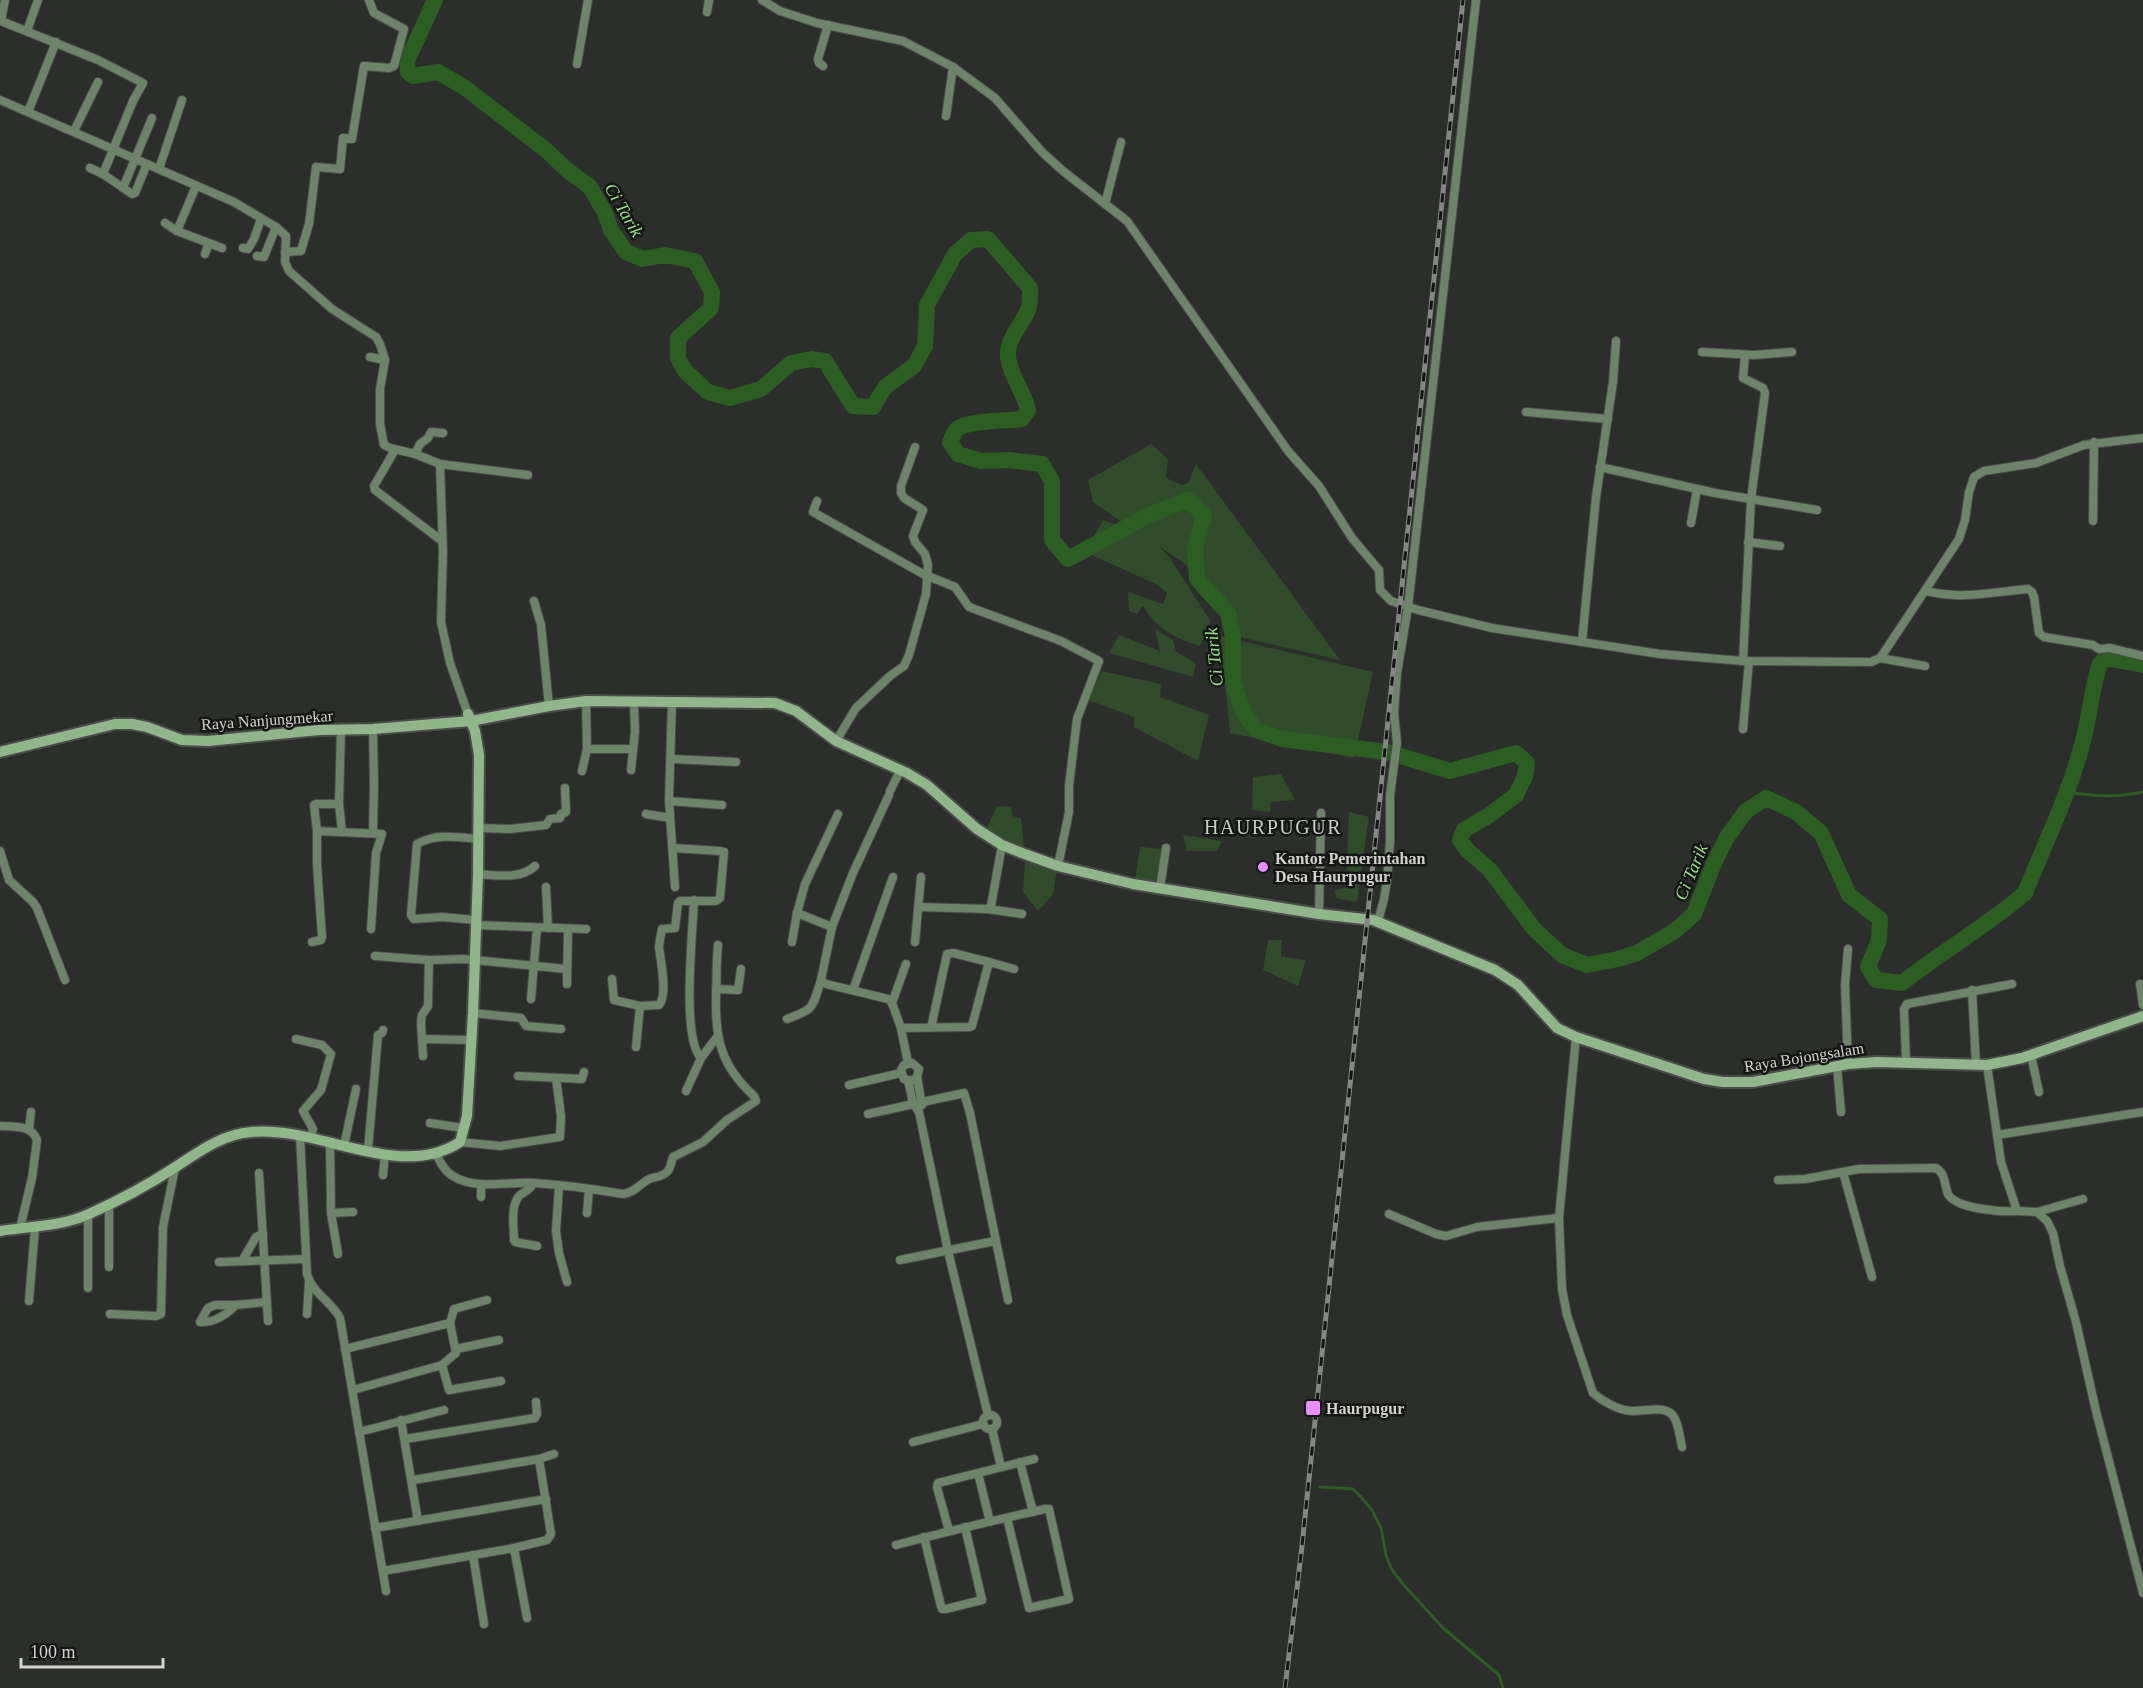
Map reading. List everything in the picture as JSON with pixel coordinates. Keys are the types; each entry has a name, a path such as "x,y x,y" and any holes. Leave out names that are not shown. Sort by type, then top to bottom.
{"main road":[{"name":"Raya Nanjungmekar","path":"0,752 116,724 132,724 163,732 182,740 199,741 341,729 373,729 586,701 775,703 796,711 836,741"},
{"path":"0,1231 60,1224 88,1214 175,1168 185,1159 207,1147 239,1133 268,1131 306,1136 385,1154 413,1156 436,1154 460,1142 467,1116 478,874 479,755 470,718"},
{"path":"836,741 927,785 977,829 1002,845 1058,866 1133,884 1318,914 1378,921"},
{"name":"Raya Bojongsalam","path":"1378,921 1398,932 1495,970 1507,977 1518,985 1557,1028 1576,1037 1704,1079 1724,1083 1767,1080 1842,1065 1906,1061 1981,1065 2031,1055 2143,1016"}],"street":[{"path":"5,0 1,21 98,60 143,82 103,174"},
{"path":"27,31 38,0"},
{"path":"285,252 302,250 309,224 316,167 340,170 342,138 352,139 364,66 389,69 394,66 404,28 374,13 369,0"},
{"path":"577,64 588,0"},
{"path":"707,12 709,0"},
{"path":"762,0 790,15 903,41 953,67 995,98 1042,152 1133,228 1288,451 1319,486 1352,538 1379,570 1383,594 1391,601 1408,607 1492,628 1660,654 1746,661 1865,663 1875,661 1880,658 1926,591 1963,531 1969,492 1974,477 1984,471 2036,463 2094,442 2143,438"},
{"path":"1378,921 1387,880 1390,795 1397,743 1394,713 1397,673 1408,607 1476,0"},
{"path":"823,66 818,59 828,25"},
{"path":"28,112 56,42"},
{"path":"946,116 953,67"},
{"path":"74,131 98,82"},
{"path":"0,100 234,202 276,227 286,236 285,262 289,271 332,309 376,337 385,360 380,389 380,424 384,444 395,450 415,454 440,464 528,475"},
{"path":"159,169 182,100"},
{"path":"123,188 152,118"},
{"path":"1105,204 1120,142"},
{"path":"90,168 132,194 135,193 147,164"},
{"path":"177,231 196,186"},
{"path":"243,248 248,249 261,219"},
{"path":"165,224 222,248"},
{"path":"257,256 264,257 276,227"},
{"path":"206,254 209,243"},
{"path":"1582,642 1600,466 1613,382 1616,341"},
{"path":"1702,352 1745,355 1792,352"},
{"path":"1743,729 1748,542 1765,393 1763,388 1743,378 1745,355"},
{"path":"370,357 385,360"},
{"path":"1526,412 1608,419"},
{"path":"415,454 420,443 428,438 431,432 443,433"},
{"path":"2093,521 2094,442"},
{"path":"836,741 856,708 907,662 921,613 927,576 927,559 913,536 923,510 904,498 901,493 901,486 915,447"},
{"path":"395,450 374,486 375,490 442,541"},
{"path":"440,464 441,622 450,663 470,718"},
{"path":"1600,466 1751,500 1817,510"},
{"path":"1691,523 1697,489"},
{"path":"817,501 813,512 927,576 955,587 969,607 1061,641 1099,661 1077,719 1069,786 1069,812 1058,866"},
{"path":"1748,542 1780,546"},
{"path":"1926,591 1951,596 1966,596 2028,589 2034,597 2039,633 2043,638 2093,645 2099,649 2110,648 2143,656"},
{"path":"534,601 541,625 549,706"},
{"path":"1880,658 1925,666"},
{"path":"582,771 587,749 586,701"},
{"path":"631,770 634,702"},
{"path":"672,702 669,801 675,887"},
{"path":"341,729 339,804 342,831"},
{"path":"373,729 375,785 373,832"},
{"path":"587,749 633,749"},
{"path":"672,759 736,762"},
{"path":"787,1019 809,1011 813,1007 832,927 853,873 900,771"},
{"path":"566,788 566,813 561,814 560,818 550,819 546,825 478,834 440,836 417,844 411,915 414,919 442,916 475,923 586,929"},
{"path":"669,801 722,805"},
{"path":"312,942 321,940 322,937 316,865 315,804 339,804"},
{"path":"1318,914 1321,813"},
{"path":"646,814 670,819"},
{"path":"792,942 805,884 838,814"},
{"path":"317,831 382,834 376,853 371,929"},
{"path":"988,909 991,906 1002,845"},
{"path":"612,979 614,1000 640,1006 659,1005 662,1002 662,957 659,948 662,929 675,928 680,901 719,900 723,852 673,848"},
{"path":"1160,888 1166,848"},
{"path":"0,850 12,884 37,908 65,980"},
{"path":"478,874 516,875 535,866"},
{"path":"915,942 921,876"},
{"path":"853,990 892,877"},
{"path":"546,886 548,928"},
{"path":"694,900 689,974 695,1045 697,1054 701,1058"},
{"path":"919,907 988,909 1022,915"},
{"path":"797,912 832,927"},
{"path":"677,913 693,915"},
{"path":"531,999 537,928"},
{"path":"567,984 568,929"},
{"path":"436,1154 447,1172 469,1183 533,1183 629,1194 649,1179 661,1177 670,1169 673,1157 703,1142 728,1120 753,1104 755,1097 732,1073 717,1037 718,945"},
{"path":"1841,1112 1848,950"},
{"path":"931,1028 947,954 953,953 1014,969"},
{"path":"375,956 535,965 566,969"},
{"path":"423,1056 422,1015 428,1006 429,960"},
{"path":"901,1028 972,1026 989,962"},
{"path":"892,1003 906,964"},
{"path":"716,989 738,990 741,969"},
{"path":"821,980 826,984 885,997 892,1003 901,1028 908,1063"},
{"path":"1906,1061 1905,1006 1908,1003 2012,984"},
{"path":"2140,984 2143,1005"},
{"path":"1972,990 1981,1065 2001,1162 2017,1211"},
{"path":"636,1047 640,1006"},
{"path":"473,1013 521,1018 526,1026 561,1029"},
{"path":"368,1150 378,1035 383,1030"},
{"path":"686,1091 701,1058 717,1037"},
{"path":"1576,1037 1559,1218 1564,1303 1593,1392 1599,1399 1622,1409 1659,1410 1670,1413 1675,1418 1682,1447"},
{"path":"296,1039 322,1045 331,1054 321,1090 303,1111 312,1127 306,1136 306,1259 309,1282 307,1314"},
{"path":"422,1039 471,1040"},
{"path":"2031,1055 2039,1092"},
{"path":"901,1073 902,1067 908,1063 918,1066 917,1077 922,1101 919,1112"},
{"path":"518,1076 582,1079 584,1072"},
{"path":"901,1073 908,1080 913,1103 919,1112 948,1251 988,1415"},
{"path":"849,1085 901,1073"},
{"path":"908,1080 912,1081 917,1077"},
{"path":"460,1142 500,1146 560,1137 561,1116 556,1078"},
{"path":"344,1146 356,1089"},
{"path":"868,1114 961,1093 966,1096 1008,1300"},
{"path":"29,1129 31,1112"},
{"path":"1997,1135 2143,1112"},
{"path":"430,1123 463,1128"},
{"path":"0,1126 29,1129 36,1135 38,1145 20,1228"},
{"path":"330,1142 331,1213 338,1254"},
{"path":"383,1175 385,1154"},
{"path":"110,1314 156,1316 161,1314 163,1227 175,1168"},
{"path":"1778,1180 1804,1179 1882,1168 1936,1168 1941,1172 1948,1194 1959,1204 2037,1212 2083,1199"},
{"path":"1843,1172 1872,1277"},
{"path":"259,1173 268,1321"},
{"path":"533,1183 531,1189 517,1198 514,1211 514,1240 537,1246"},
{"path":"482,1184 482,1197"},
{"path":"559,1186 556,1231 567,1282"},
{"path":"587,1213 589,1189"},
{"path":"109,1204 109,1267"},
{"path":"331,1213 353,1212"},
{"path":"2037,1212 2047,1221 2053,1233 2143,1593"},
{"path":"88,1214 88,1288"},
{"path":"1389,1214 1446,1236 1477,1227 1559,1218"},
{"path":"29,1301 35,1228"},
{"path":"242,1261 254,1238 263,1234"},
{"path":"900,1260 996,1241"},
{"path":"219,1262 306,1259"},
{"path":"309,1282 339,1315 386,1591"},
{"path":"353,1390 442,1365 456,1353 450,1323 454,1309 487,1300"},
{"path":"236,1305 266,1302"},
{"path":"345,1349 450,1323"},
{"path":"456,1348 499,1340"},
{"path":"442,1365 449,1390 501,1382"},
{"path":"405,1439 534,1418 537,1415 536,1402"},
{"path":"359,1432 444,1410"},
{"path":"983,1424 984,1418 988,1415"},
{"path":"988,1415 996,1417 998,1422 992,1430"},
{"path":"401,1420 413,1480 418,1521"},
{"path":"983,1424 992,1430"},
{"path":"913,1443 983,1424"},
{"path":"992,1430 1001,1467"},
{"path":"413,1480 539,1459 554,1454"},
{"path":"383,1571 544,1542 551,1534 539,1459"},
{"path":"949,1531 937,1487 938,1483 1034,1459"},
{"path":"1020,1462 1033,1512"},
{"path":"978,1473 990,1522"},
{"path":"375,1528 546,1499"},
{"path":"896,1545 964,1527 1045,1509 1049,1509 1069,1599 1029,1608 1006,1518"},
{"path":"924,1537 942,1609 982,1600 964,1527"},
{"path":"514,1548 527,1618"},
{"path":"473,1556 484,1624"}],"green space":[{"path":"1151,444 1168,459 1166,478 1182,485 1188,483 1196,464 1340,660 1239,637 1185,564 1160,547 1170,558 1211,622 1200,646 1167,632 1155,622 1143,606 1137,614 1129,611 1128,592 1163,604 1167,593 1158,585 1085,552 1103,520 1136,532 1093,502 1088,480"},
{"path":"1155,629 1173,640 1176,652 1196,663 1193,677 1109,653 1119,635 1160,651"},
{"path":"1220,636 1373,672 1354,758 1230,733"},
{"path":"1102,671 1161,684 1160,697 1209,715 1198,761 1134,727 1134,717 1088,700"},
{"path":"1281,774 1295,800 1271,802 1270,812 1252,810 1253,777"},
{"path":"997,806 1011,807 1012,816 1021,818 1024,848 986,829"},
{"path":"1349,812 1369,817 1357,902 1336,898 1335,890 1346,888"},
{"path":"1183,835 1222,841 1217,851 1187,851"},
{"path":"1140,847 1163,849 1158,883 1135,880"},
{"path":"1025,860 1057,869 1053,895 1038,911 1023,892"},
{"path":"1268,940 1282,940 1281,957 1306,960 1298,986 1263,970"}],"waterway":[{"name":"Ci Tarik","path":"435,0 407,61 408,72 413,76 438,72 464,87 547,151 590,187 605,213 611,230 626,252 643,259 665,255 695,261 712,292 711,308 678,338 678,358 685,371 708,392 730,398 761,389 791,363 812,359 825,361 853,406 873,407 885,387 914,366 925,346 927,305 955,254 971,240 988,239 1030,288 1029,307 1011,340 1008,354 1011,368 1028,410 1022,419 978,422 957,429 950,442 958,454 981,461 1009,460 1042,464 1052,481 1052,540 1068,559 1147,516 1188,500 1204,515 1195,549 1197,579 1228,613 1233,637 1233,683 1244,713 1256,730 1282,739 1387,752 1450,771 1516,753 1527,763 1525,776 1516,795 1464,830 1460,840 1467,850 1489,869 1534,929 1562,955 1587,965 1637,953 1675,931 1694,914 1727,837 1746,811 1766,798 1796,812 1821,833 1849,895 1880,919 1879,940 1868,967 1876,980 1902,983 2025,893 2078,760 2100,664 2104,660 2111,659 2143,665"},
{"path":"2066,792 2104,796 2143,792"},
{"path":"1320,1487 1353,1489 1362,1498 1372,1510 1381,1528 1386,1555 1391,1568 1402,1583 1443,1628 1499,1675 1503,1688"}],"railway":[{"path":"1285,1688 1302,1546 1463,0"}],"place":[{"name":"Kantor Pemerintahan Desa Haurpugur","path":"1263,867"},
{"name":"Haurpugur","path":"1313,1408"}],"district":[{"name":"HAURPUGUR","path":"1273,827"}]}
